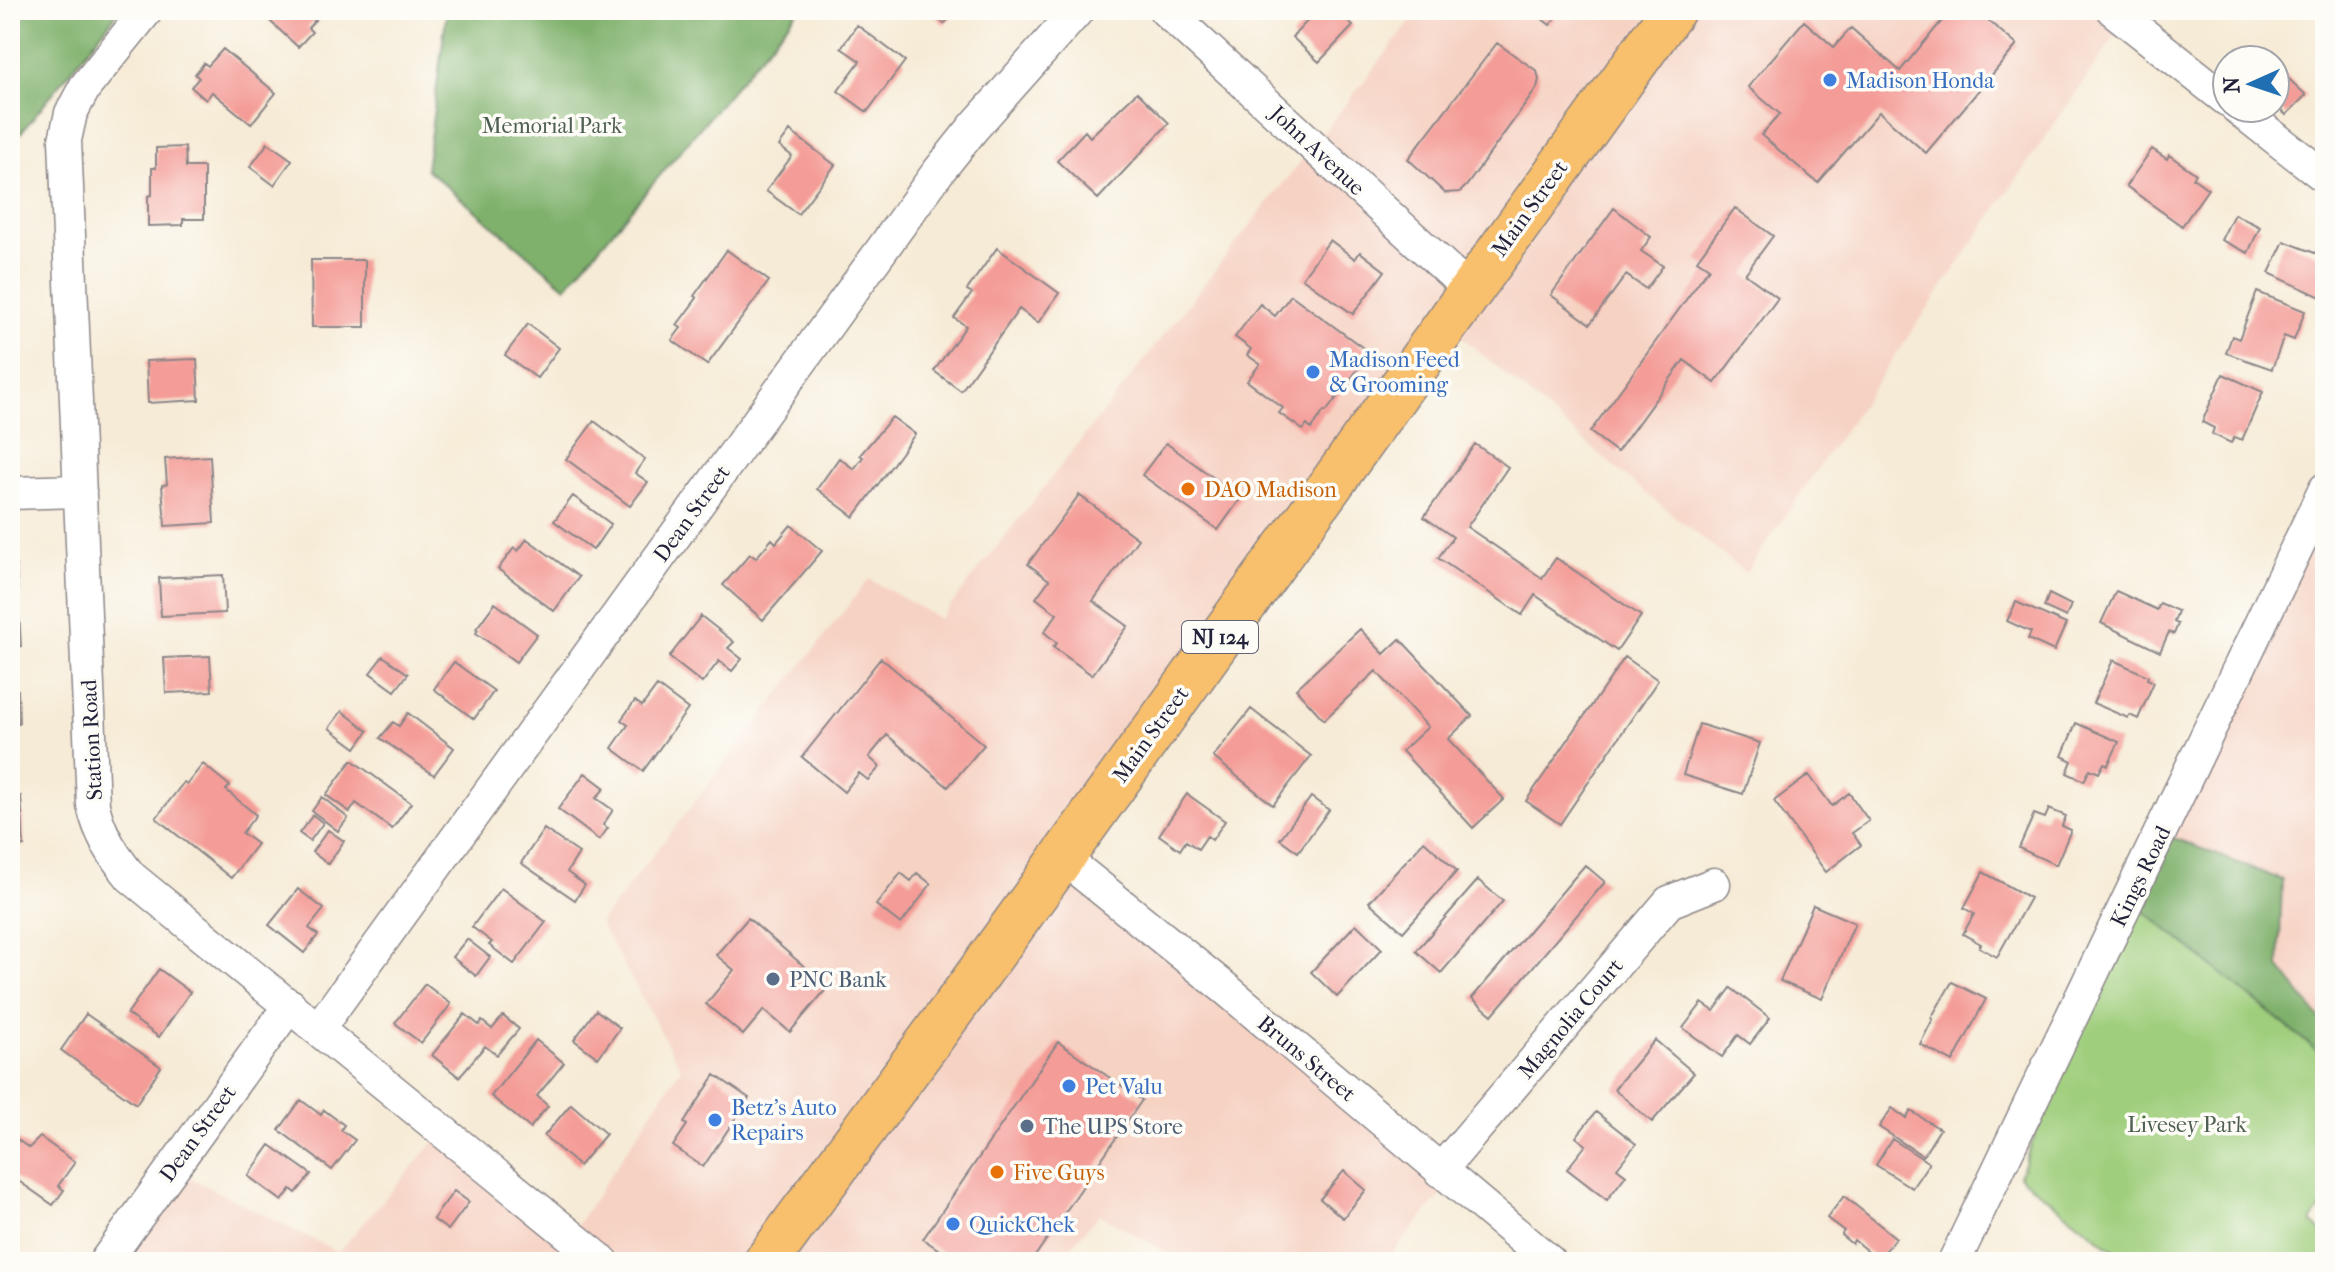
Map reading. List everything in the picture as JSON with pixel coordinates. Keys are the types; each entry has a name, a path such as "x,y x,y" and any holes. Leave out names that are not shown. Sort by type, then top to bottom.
{"main road":[{"name":"Main Street","path":"766,1262 1673,10"}],"street":[{"name":"Station Road","path":"147,10 85,87 71,113 65,140 95,818 109,850 131,877 603,1262"},
{"name":"Dean Street","path":"319,1028 938,172 1078,10"},
{"name":"John Avenue","path":"1165,10 1470,290"},
{"path":"2113,10 2211,87"},
{"path":"2257,124 2325,177"},
{"name":"Kings Road","path":"1954,1262 2325,489"},
{"path":"10,493 80,491"},
{"name":"Bruns Street","path":"1062,857 1226,989 1550,1262"},
{"name":"Magnolia Court","path":"1440,1171 1669,902 1714,884"},
{"name":"Dean Street","path":"105,1262 290,1005"}],"shaded area":[{"path":"1420,10 2113,10 2126,20 1746,573 1638,487 1445,323 1072,859 1453,1182 1384,1262 1183,1262 1099,1214 1059,1262 105,1262 172,1169 338,1252 443,1132 570,1236 681,1068 600,923 869,579 940,619"},
{"path":"2325,480 2325,1025 2279,967 2281,880 2158,832"}],"green space":[{"path":"10,10 120,10 15,140 10,137"},
{"name":"Memorial Park","path":"447,10 799,10 566,287 426,169"},
{"path":"2158,832 2282,880 2279,967 2325,1025 2325,1057 2129,899"},
{"name":"Livesey Park","path":"2129,899 2325,1057 2325,1202 2311,1222 2325,1234 2325,1262 2129,1262 2019,1176"}],"building":[{"path":"258,10 324,10 308,28 312,32 298,47"},
{"path":"929,10 957,10 944,24"},
{"path":"1318,10 1336,10 1353,26 1319,62 1292,37"},
{"path":"1531,10 1562,10 1550,25"},
{"path":"1951,10 1976,10 2017,45 1926,153 1879,112 1818,183 1761,135 1780,114 1748,87 1804,21 1834,47 1851,28 1900,71"},
{"path":"857,25 905,61 867,112 838,91 860,61 841,48"},
{"path":"1497,43 1537,71 1537,88 1467,185 1460,192 1445,193 1408,159"},
{"path":"223,49 276,93 251,124 212,92 206,100 191,87 199,78 195,74 204,63 208,66"},
{"path":"2291,81 2306,95 2291,110"},
{"path":"1137,92 1169,123 1098,199 1057,161 1085,131 1090,137"},
{"path":"790,131 835,165 798,214 766,191 792,156 779,146"},
{"path":"268,143 292,160 274,185 250,167"},
{"path":"185,147 186,167 204,167 204,219 183,219 183,225 148,226 148,196 152,195 156,148"},
{"path":"2152,149 2167,159 2169,155 2196,174 2193,178 2208,189 2182,226 2126,186"},
{"path":"1614,208 1651,237 1641,251 1663,266 1646,289 1626,275 1590,324 1551,295"},
{"path":"1735,208 1773,236 1745,274 1778,298 1715,383 1684,360 1617,452 1590,432 1709,268 1697,260"},
{"path":"2234,214 2260,227 2248,253 2221,240"},
{"path":"1330,240 1355,259 1360,252 1385,271 1353,314 1302,278"},
{"path":"2284,241 2325,257 2325,299 2269,273"},
{"path":"997,248 1059,293 1038,323 1019,309 961,391 934,371 966,326 954,318 972,293 967,290"},
{"path":"727,250 769,281 707,365 672,340 681,328 677,325 697,298 694,296"},
{"path":"311,260 365,260 365,327 312,327"},
{"path":"2257,292 2305,311 2294,340 2284,336 2272,369 2226,353 2232,336 2239,339"},
{"path":"1291,295 1370,353 1326,412 1311,429 1307,425 1303,430 1279,413 1283,408 1247,381 1260,364 1247,355 1251,349 1235,337 1260,304 1275,316"},
{"path":"528,324 559,348 537,378 505,355"},
{"path":"197,359 199,400 148,403 146,361"},
{"path":"2223,374 2263,392 2242,440 2235,437 2231,443 2212,434 2214,428 2202,422"},
{"path":"892,417 915,434 854,517 817,489 839,458 854,469 863,457 860,455"},
{"path":"594,421 645,459 635,473 648,482 630,506 566,459"},
{"path":"1166,443 1241,498 1218,530 1142,475"},
{"path":"1475,444 1508,467 1467,527 1542,578 1556,558 1641,616 1617,651 1535,595 1522,615 1438,558 1453,537 1424,517"},
{"path":"210,456 214,523 165,526 162,485 167,484 165,459"},
{"path":"1079,495 1138,539 1093,601 1128,626 1092,675 1053,647 1057,643 1044,632 1057,614 1036,598 1049,580 1028,564"},
{"path":"573,496 611,524 593,550 554,521"},
{"path":"791,525 822,551 763,620 723,585 750,554 756,558 772,539 776,543"},
{"path":"527,539 579,577 554,611 498,569 514,548 518,551"},
{"path":"10,565 16,565 21,646 10,647"},
{"path":"223,575 225,613 161,616 159,578"},
{"path":"2116,591 2157,610 2160,603 2178,611 2174,634 2169,632 2160,652 2101,623"},
{"path":"2049,594 2071,605 2066,617 2044,607"},
{"path":"2016,602 2066,624 2054,651 2028,639 2031,632 2007,621"},
{"path":"495,603 537,634 516,662 476,633"},
{"path":"701,616 734,642 728,648 742,659 732,671 719,661 702,683 669,657"},
{"path":"1360,629 1384,654 1400,639 1472,716 1448,739 1504,799 1473,828 1402,751 1428,727 1376,671 1324,720 1296,689"},
{"path":"210,656 212,691 166,693 164,658"},
{"path":"383,656 408,674 395,691 370,673"},
{"path":"1625,657 1658,680 1560,824 1526,801"},
{"path":"881,658 984,745 948,787 887,735 869,757 880,767 868,780 859,773 844,792 802,757"},
{"path":"2113,660 2148,676 2147,679 2154,682 2138,719 2130,715 2128,718 2093,703"},
{"path":"454,662 494,691 474,719 434,689"},
{"path":"657,686 688,709 643,771 612,748 628,725 621,720 635,701 642,706"},
{"path":"10,690 18,690 19,723 10,723"},
{"path":"1251,709 1311,756 1273,805 1213,757"},
{"path":"342,711 368,731 356,748 329,728"},
{"path":"408,713 454,748 434,775 380,738 393,722 399,726"},
{"path":"2076,723 2119,742 2108,765 2104,763 2099,773 2090,769 2084,781 2067,773 2072,761 2062,756"},
{"path":"1699,724 1760,743 1743,794 1683,775"},
{"path":"352,760 411,803 392,829 356,803 350,812 326,795"},
{"path":"203,764 230,786 226,790 256,815 242,833 257,844 231,878 156,818 184,782 187,784"},
{"path":"585,773 605,788 596,798 613,810 603,825 608,828 599,840 558,809"},
{"path":"1809,775 1832,806 1849,793 1869,821 1852,833 1861,845 1826,872 1774,801"},
{"path":"1187,794 1225,821 1212,840 1207,836 1198,849 1186,841 1180,850 1159,835"},
{"path":"21,796 24,846 10,847 10,797"},
{"path":"322,797 348,818 338,831 312,811"},
{"path":"1311,797 1329,810 1298,852 1280,839"},
{"path":"2049,809 2066,816 2062,826 2071,830 2056,865 2019,848 2034,814 2045,818"},
{"path":"313,815 323,823 310,841 299,833"},
{"path":"544,829 579,853 567,872 585,885 575,900 521,863"},
{"path":"328,830 344,841 328,864 312,852"},
{"path":"1424,841 1457,871 1403,932 1369,902"},
{"path":"1585,865 1605,882 1492,1015 1472,998"},
{"path":"1983,872 2030,898 1997,957 1963,934 1974,914 1964,908"},
{"path":"901,873 911,881 917,873 931,884 901,924 876,905"},
{"path":"1478,880 1503,901 1441,973 1416,951"},
{"path":"501,888 546,922 514,964 472,927"},
{"path":"298,889 324,909 309,928 318,935 304,953 269,925"},
{"path":"1813,905 1855,923 1822,999 1780,981"},
{"name":"PNC Bank","path":"748,918 828,987 790,1032 764,1010 743,1035 706,1004 734,970 716,955"},
{"path":"1356,924 1382,949 1337,997 1311,972"},
{"path":"467,939 490,957 476,976 452,957"},
{"path":"159,969 190,992 159,1037 127,1014"},
{"path":"1952,982 1986,999 1953,1062 1920,1044"},
{"path":"425,984 451,1004 421,1043 395,1023"},
{"path":"1731,988 1770,1018 1750,1044 1738,1035 1722,1057 1683,1028 1702,1003 1714,1011"},
{"path":"596,1010 620,1028 598,1058 574,1040"},
{"path":"86,1014 161,1067 136,1104 61,1050"},
{"path":"465,1014 479,1025 482,1021 492,1029 503,1016 519,1029 497,1055 485,1046 459,1077 432,1055"},
{"path":"536,1040 564,1063 537,1096 548,1106 530,1128 491,1096"},
{"path":"1655,1040 1694,1073 1652,1122 1614,1089"},
{"path":"1058,1042 1142,1100 1031,1262 957,1262 923,1239"},
{"path":"715,1075 749,1098 703,1167 673,1146"},
{"path":"301,1100 321,1115 324,1110 344,1125 341,1130 355,1140 332,1170 279,1130"},
{"path":"571,1104 606,1134 579,1166 544,1136"},
{"path":"1892,1108 1906,1118 1911,1111 1940,1129 1923,1156 1879,1127"},
{"path":"1596,1112 1636,1144 1617,1168 1626,1175 1607,1200 1567,1169 1586,1145 1576,1137"},
{"path":"40,1137 75,1162 58,1186 64,1190 53,1205 10,1175 10,1145 15,1138 29,1148"},
{"path":"1892,1139 1929,1163 1912,1188 1876,1165"},
{"path":"270,1145 311,1174 296,1193 291,1189 282,1201 248,1176"},
{"path":"1344,1171 1366,1190 1343,1218 1320,1199"},
{"path":"454,1191 469,1202 448,1230 433,1219"},
{"path":"1844,1196 1896,1238 1878,1260 1854,1240 1852,1244 1841,1235 1844,1231 1827,1218"}],"place":[{"name":"Madison Honda","path":"1830,80"},
{"name":"Madison Feed & Grooming","path":"1313,372"},
{"name":"DAO Madison","path":"1188,489"},
{"name":"PNC Bank","path":"773,979"},
{"name":"Pet Valu","path":"1069,1086"},
{"name":"Betz's Auto Repairs","path":"715,1120"},
{"name":"The UPS Store","path":"1027,1126"},
{"name":"Five Guys","path":"997,1172"},
{"name":"QuickChek","path":"953,1224"}]}
